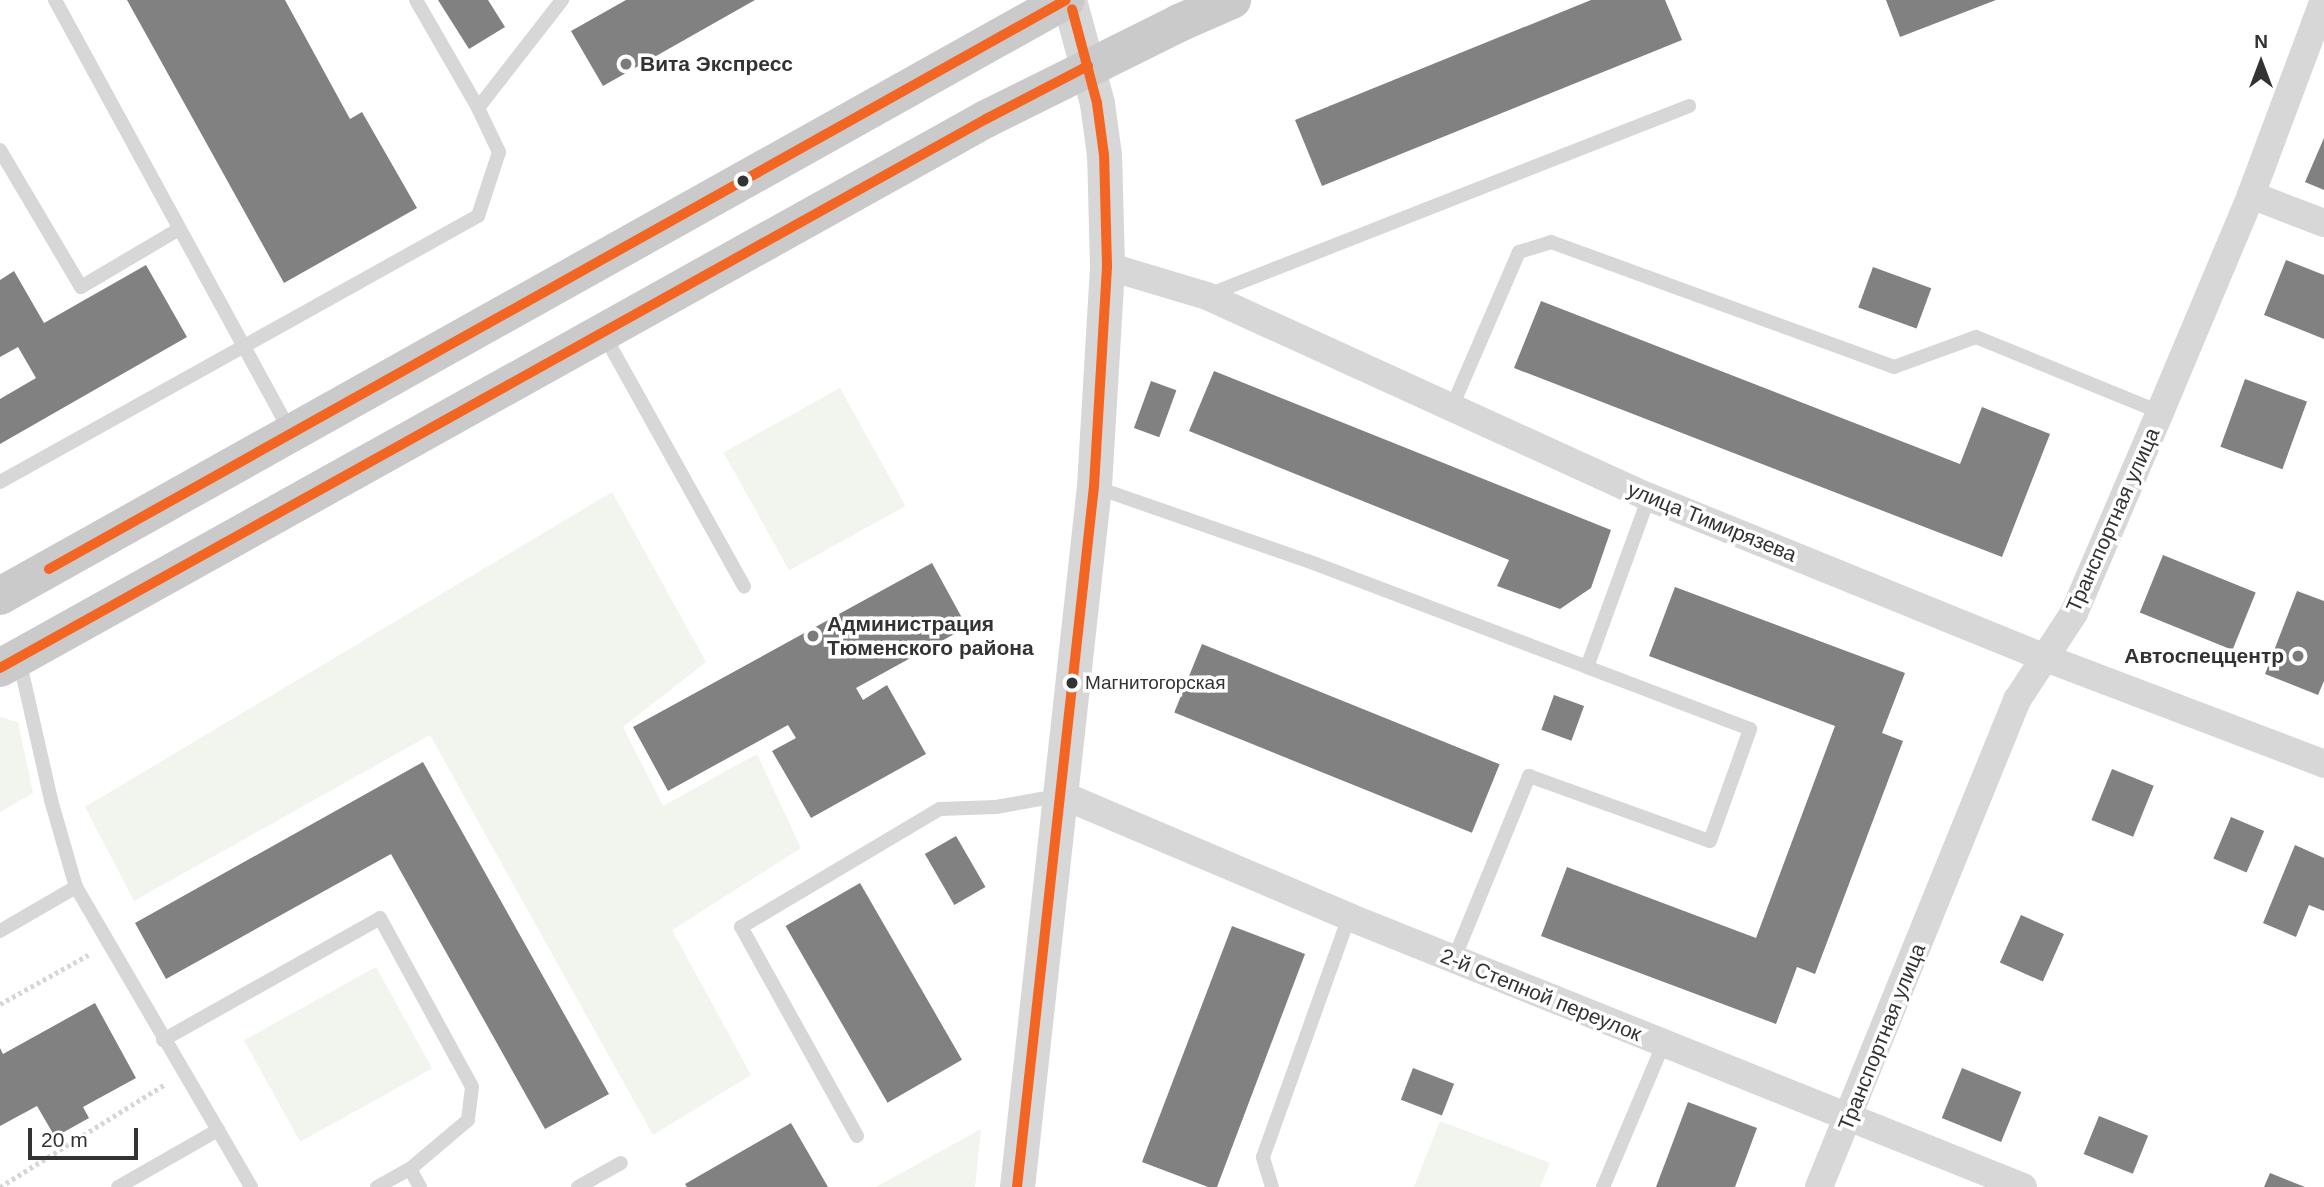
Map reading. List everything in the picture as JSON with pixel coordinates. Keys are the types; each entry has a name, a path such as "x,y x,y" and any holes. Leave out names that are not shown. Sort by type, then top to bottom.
{"main road":[{"path":"0,596 1068,0"},
{"path":"9,663 986,119 1088,66 1232,0"}],"street":[{"path":"1017,1187 1094,486 1107,266 1104,156 1088,66 1068,0"},
{"name":"Транспортная улица","path":"1819,1187 1849,1119 2017,700 2074,612 2160,412 2251,195 2324,0"},
{"path":"2251,195 2324,223"},
{"name":"улица Тимирязева","path":"1107,266 1208,296 1648,497 2043,657 2324,764"},
{"name":"2-й Степной переулок","path":"1062,795 1349,917 2023,1187"}],"lane":[{"path":"55,0 292,433"},
{"path":"0,482 478,216 499,152 478,108 416,0"},
{"path":"478,108 562,0"},
{"path":"1208,296 1689,106"},
{"path":"0,150 81,287 179,229"},
{"path":"1451,409 1519,252 1550,242 1894,367 1976,337 2160,412"},
{"path":"603,332 744,586"},
{"path":"1094,486 1308,561 1750,729 1710,841 1529,776 1454,959"},
{"path":"1587,667 1648,497"},
{"path":"9,663 76,887 251,1187"},
{"path":"857,1136 741,927 940,809 996,807 1062,795"},
{"path":"0,931 76,887"},
{"path":"1272,1187 1263,1157 1349,917"},
{"path":"163,1040 380,918 472,1087 468,1120 410,1169 377,1187"},
{"path":"1603,1187 1663,1045"},
{"path":"118,1187 218,1130"},
{"path":"578,1187 621,1163"},
{"path":"410,1169 420,1187"}],"path":[{"path":"0,1004 89,954 96,967"},
{"path":"0,1187 165,1086 158,1074"}],"shaded area":[{"path":"840,388 905,506 789,571 724,452"},
{"path":"612,492 706,662 623,727 663,806 757,754 801,848 672,930 751,1075 653,1135 430,735 134,901 85,807"},
{"path":"0,717 18,722 33,793 0,812"},
{"path":"376,967 432,1068 300,1142 244,1040"},
{"path":"1440,1121 1550,1163 1540,1187 1414,1187"},
{"path":"981,1129 975,1187 876,1187"}],"building":[{"path":"127,0 285,0 350,119 362,112 417,208 284,283"},
{"path":"438,0 488,0 505,27 469,49"},
{"path":"626,0 755,0 603,86 571,31"},
{"path":"1591,0 1665,0 1682,40 1322,186 1295,120"},
{"path":"1886,0 1996,0 1900,37"},
{"path":"2324,138 2324,190 2305,182"},
{"path":"2286,260 2324,275 2324,339 2264,315"},
{"path":"146,265 187,337 0,444 0,399 36,378 18,347 0,357 0,280 14,271 44,323"},
{"path":"1873,267 1931,288 1917,329 1858,307"},
{"path":"1541,301 1960,464 1982,407 2050,434 2002,557 1514,368"},
{"path":"1214,371 1611,530 1591,588 1560,609 1497,586 1509,560 1189,431"},
{"path":"2245,379 2307,402 2282,469 2220,447"},
{"path":"1151,381 1176,390 1159,437 1134,428"},
{"path":"2163,555 2256,592 2232,650 2140,612"},
{"path":"932,563 967,627 856,688 863,700 887,685 926,754 811,818 772,751 796,738 788,725 668,791 633,727"},
{"path":"1675,587 1905,673 1882,733 1903,741 1815,974 1797,967 1776,1024 1541,936 1567,867 1756,938 1835,726 1649,656"},
{"name":"Автоспеццентр","path":"2297,591 2324,601 2324,681 2318,695 2265,674"},
{"path":"1202,644 1500,764 1472,833 1174,713"},
{"path":"1554,695 1584,706 1571,741 1541,730"},
{"path":"423,762 609,1094 545,1129 391,854 166,979 135,923"},
{"path":"2112,769 2154,786 2133,837 2091,820"},
{"path":"2231,817 2264,831 2247,872 2213,858"},
{"path":"956,836 986,887 954,905 925,854"},
{"path":"2295,845 2324,858 2324,911 2309,905 2296,937 2263,923"},
{"path":"860,883 962,1060 888,1103 786,926"},
{"path":"2021,915 2064,934 2043,982 2000,963"},
{"path":"1232,926 1305,954 1217,1187 1208,1187 1142,1162"},
{"path":"95,1003 136,1078 83,1107 89,1118 55,1137 37,1106 0,1126 0,1048 3,1054"},
{"path":"1413,1068 1454,1084 1442,1116 1401,1100"},
{"path":"1962,1068 2021,1092 2001,1142 1942,1118"},
{"path":"1688,1102 1757,1128 1735,1187 1656,1187"},
{"path":"2099,1116 2148,1136 2133,1174 2084,1154"},
{"path":"791,1123 828,1187 687,1187 685,1184"},
{"path":"2270,1173 2305,1187 2264,1187"}],"transit line":[{"path":"49,569 1066,0"},
{"path":"1017,1187 1094,486 1107,266 1104,155 1097,103 1072,9"},
{"path":"0,668 986,119 1088,66"}],"place":[{"name":"Вита Экспресс","path":"626,64"},
{"name":"Администрация Тюменского района","path":"813,636"},
{"name":"Автоспеццентр","path":"2298,656"},
{"name":"Магнитогорская","path":"1072,683"}]}
